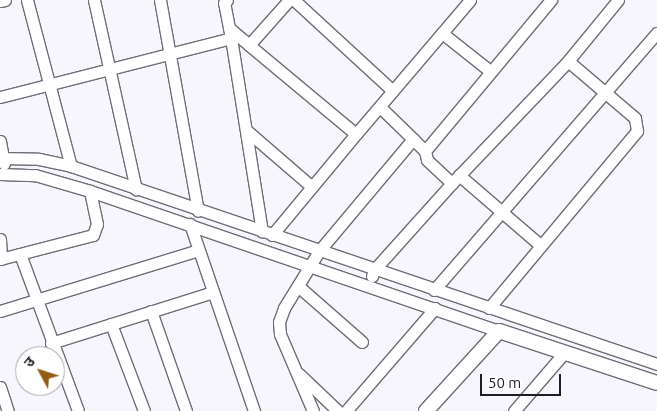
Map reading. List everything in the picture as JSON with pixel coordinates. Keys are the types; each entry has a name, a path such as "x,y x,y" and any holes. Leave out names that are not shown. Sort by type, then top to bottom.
{"street":[{"path":"0,1 5,0"},
{"path":"27,0 71,166"},
{"path":"94,0 136,189"},
{"path":"160,0 168,54 195,180 198,212"},
{"path":"249,45 289,0"},
{"path":"294,0 393,91"},
{"path":"267,234 312,187 470,0"},
{"path":"425,151 551,0"},
{"path":"371,278 455,179 568,61 618,0"},
{"path":"224,1 246,130 267,234"},
{"path":"0,96 168,54 230,33"},
{"path":"230,33 249,45 356,134"},
{"path":"442,33 490,71"},
{"path":"434,290 657,33"},
{"path":"488,308 539,244 637,131 635,118 607,92 568,61"},
{"path":"380,107 425,151 427,160 501,212 539,244"},
{"path":"246,130 312,187"},
{"path":"313,411 280,334 279,322 298,286 315,260 413,139"},
{"path":"0,142 3,166"},
{"path":"3,166 39,159 71,166 198,212 267,234 315,260 371,278 435,308 657,383"},
{"path":"3,166 371,278 434,290 657,364"},
{"path":"0,240 1,259 93,235 97,224 90,191"},
{"path":"190,224 254,411"},
{"path":"0,311 198,250"},
{"path":"20,254 51,343 78,411"},
{"path":"298,286 362,342"},
{"path":"51,343 213,292"},
{"path":"346,411 435,308"},
{"path":"151,311 186,411"},
{"path":"516,336 522,320"},
{"path":"112,324 144,411"},
{"path":"426,411 499,331"},
{"path":"514,411 564,353"},
{"path":"296,371 338,411"},
{"path":"0,387 8,411"}]}
